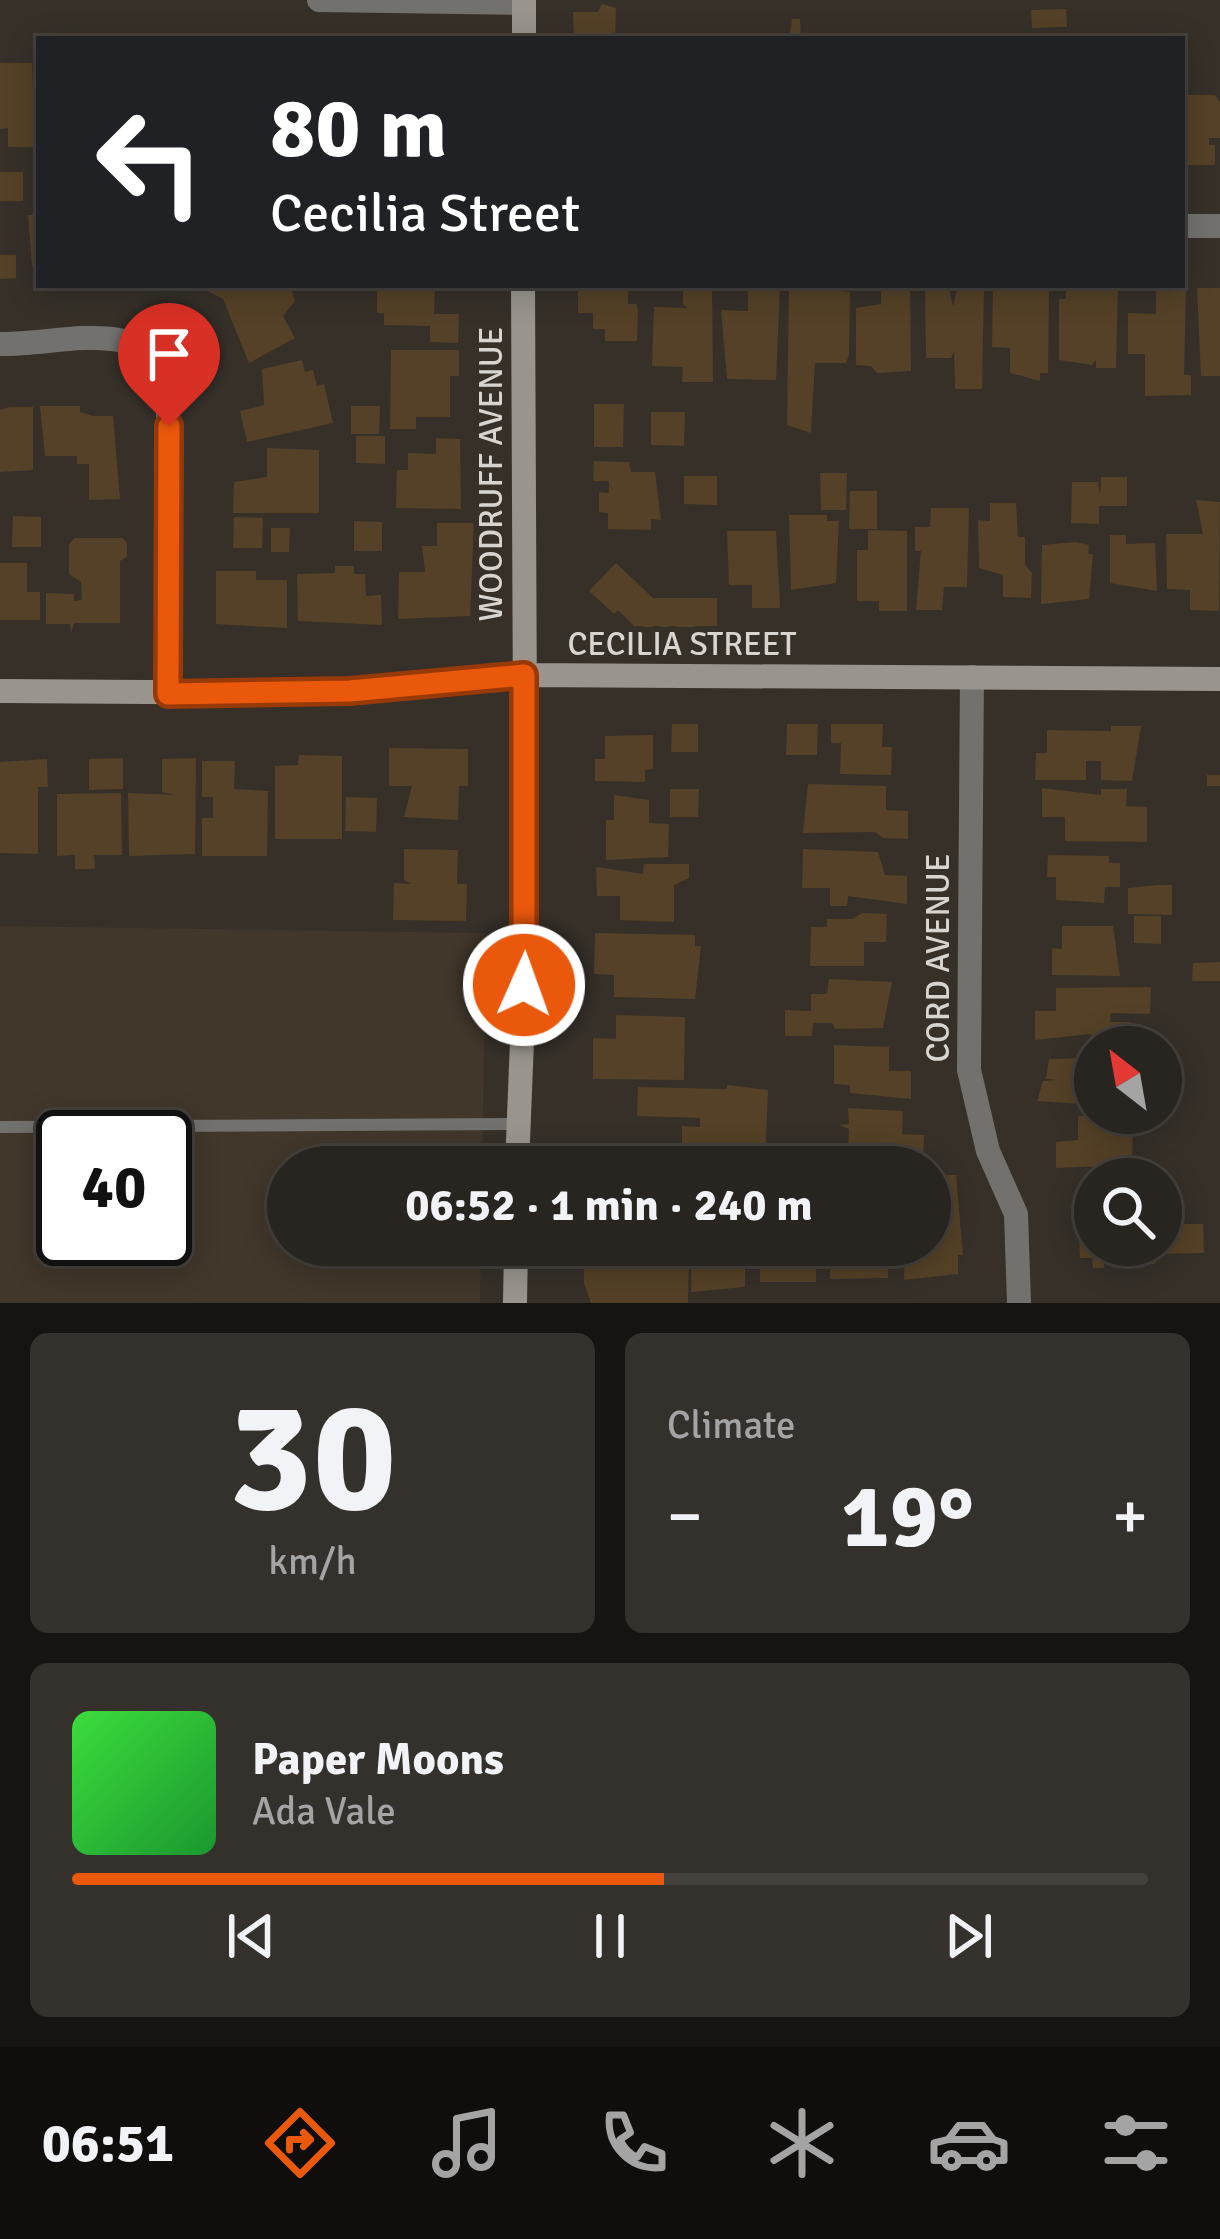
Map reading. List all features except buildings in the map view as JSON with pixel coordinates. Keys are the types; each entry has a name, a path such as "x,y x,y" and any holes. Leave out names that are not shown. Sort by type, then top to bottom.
{"street":[{"path":"319,0 524,1 524,36"},
{"path":"1185,226 1220,226"},
{"name":"WOODRUFF AVENUE","path":"517,1146 526,939 523,288"},
{"path":"0,344 131,338 155,351 168,373 168,694"},
{"name":"CECILIA STREET","path":"0,691 350,691 524,675 1220,680"},
{"name":"CORD AVENUE","path":"972,676 969,1070 988,1151 1016,1214 1019,1303"},
{"path":"515,1303 516,1266"}],"lane":[{"path":"0,1127 518,1124"}],"shaded area":[{"path":"0,926 486,933 482,1146 267,1146 267,1266 481,1266 480,1303 0,1303"}],"route":[{"path":"169,426 168,694 350,691 524,675 524,985"}]}
